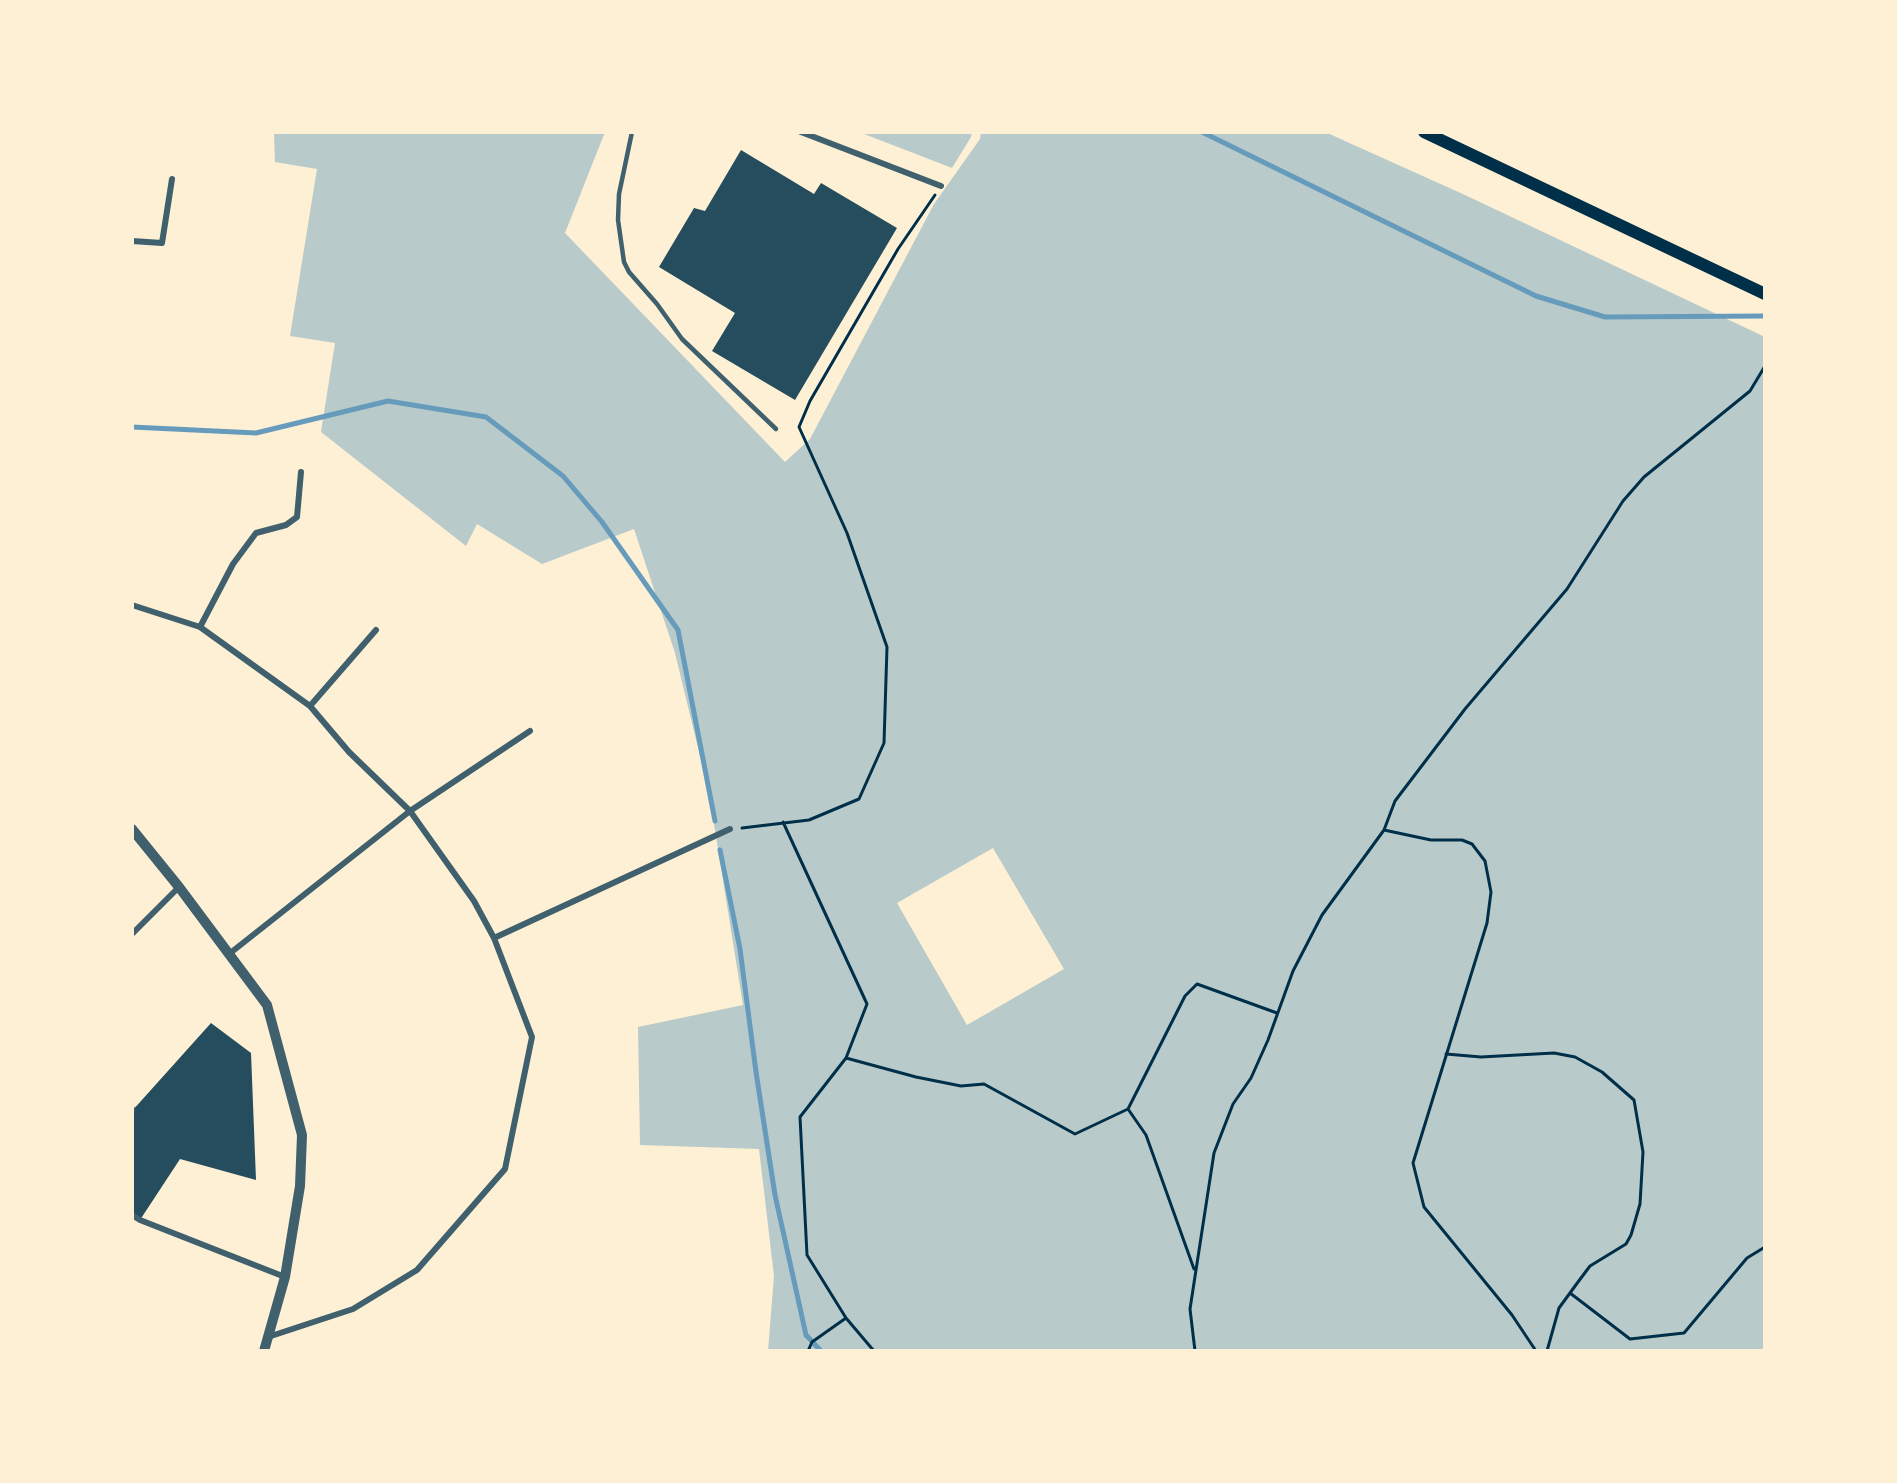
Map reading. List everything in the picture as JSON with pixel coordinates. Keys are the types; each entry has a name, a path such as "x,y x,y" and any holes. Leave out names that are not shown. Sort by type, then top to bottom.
{"main road":[{"path":"1424,132 1765,294"}],"street":[{"path":"801,132 941,186"},
{"path":"132,241 162,243 172,179"},
{"path":"200,627 233,564 256,533 286,525 297,517 301,472"},
{"path":"132,605 200,627 309,706 350,752 410,811 474,901 494,938 532,1037 505,1169 417,1269 353,1309 268,1337"},
{"path":"309,706 376,630"},
{"path":"229,954 410,811 530,731"},
{"path":"132,829 267,1005 302,1135 300,1186 285,1276 264,1351"},
{"path":"494,938 730,830"},
{"path":"132,934 178,887"},
{"path":"132,1215 285,1276"}],"lane":[{"path":"632,132 619,194 618,220 624,262 629,272 657,304 682,339 776,429"}],"path":[{"path":"730,830 809,820 860,799 884,743 887,646 847,533 800,428 810,401 897,249 941,186"},
{"path":"1195,1351 1190,1309 1214,1153 1233,1104 1251,1078 1293,970 1322,915 1384,830 1395,801 1465,709 1567,589 1623,501 1644,477 1750,391 1765,366"},
{"path":"783,822 867,1004 846,1058 800,1117 807,1255 846,1318 873,1351"},
{"path":"1384,830 1431,840 1462,840 1472,844 1485,861 1491,892 1487,923 1413,1163 1424,1207 1512,1315 1536,1351"},
{"path":"846,1058 949,1084 960,1086 984,1084 1075,1134 1128,1108 1185,996 1197,984 1278,1013"},
{"path":"1446,1054 1481,1057 1554,1053 1575,1057 1602,1072 1634,1100 1643,1152 1640,1204 1631,1235 1626,1244 1590,1266 1559,1308 1547,1351"},
{"path":"1128,1108 1146,1135 1196,1272"},
{"path":"1570,1293 1630,1339 1684,1333 1747,1258 1765,1247"},
{"path":"808,1351 812,1342 846,1318"}],"shaded area":[{"path":"274,132 605,132 565,233 785,462 810,439 934,204 980,139 981,132 1325,132 1465,195 1765,337 1765,1351 768,1351 774,1276 759,1149 640,1145 638,1027 743,1005 709,793 675,653 634,529 542,564 477,524 466,546 321,432 335,343 290,336 317,169 275,162","holes":["993,848 1064,969 967,1025 897,903"]},
{"path":"859,132 972,132 952,168"}],"building":[{"path":"741,150 814,194 821,183 897,228 795,400 712,351 735,313 659,267 694,208 705,211"},
{"path":"211,1023 251,1053 256,1180 180,1159 140,1220 132,1215 132,1111"}],"waterway":[{"path":"1202,132 1536,296 1605,317 1765,316"},
{"path":"132,427 256,433 388,401 486,417 563,476 602,522 678,630 715,821"},
{"path":"720,850 740,949 775,1195 806,1335 821,1351"}]}
